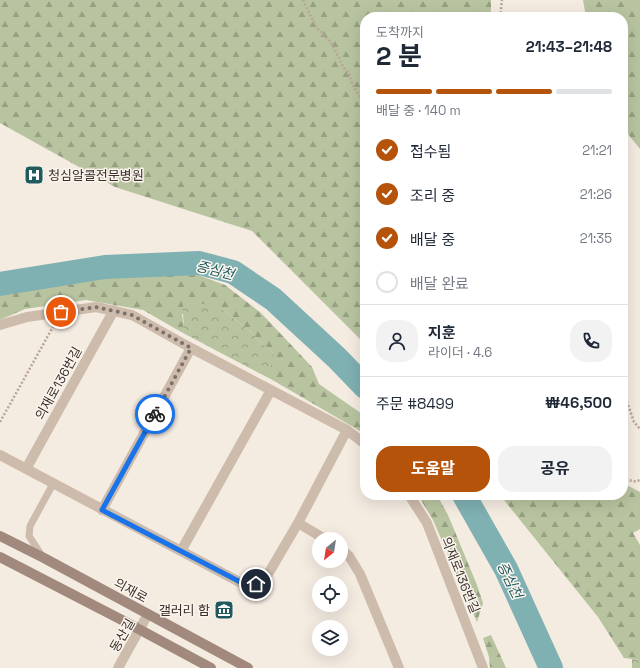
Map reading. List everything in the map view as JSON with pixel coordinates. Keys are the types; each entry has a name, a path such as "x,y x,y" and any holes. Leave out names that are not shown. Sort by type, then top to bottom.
{"main road":[{"name":"의재로","path":"0,536 44,558 248,668"},
{"path":"0,557 140,629 211,668"}],"street":[{"path":"0,325 26,317 96,307 132,315 191,348 347,430 360,440"},
{"name":"의재로136번길","path":"26,469 114,310"},
{"path":"102,510 191,348"},
{"path":"181,551 271,390"},
{"path":"0,455 248,586 264,581 298,523 347,430"},
{"name":"의재로136번길","path":"412,500 427,523 483,668"},
{"path":"298,523 313,532"},
{"path":"348,555 360,574 399,668"},
{"name":"동산길","path":"118,668 148,614"}],"lane":[{"path":"44,558 29,536 28,532 53,484"}],"path":[{"path":"303,0 316,27 329,40 344,68 349,73 352,83 360,97"},
{"path":"501,12 502,0"},
{"path":"0,422 61,312"},
{"path":"628,405 634,422 640,429"},
{"path":"628,480 636,482 640,480"}],"green space":[{"path":"0,0 491,0 491,12 360,12 360,339 252,231 115,187 0,123"},
{"path":"583,0 640,0 640,149 628,134 628,12 585,12"},
{"path":"107,274 198,275 225,285 261,313 312,367 319,384 360,413 360,431 269,378 206,345 273,353 222,309 182,314 184,328 183,333 143,310 86,300 25,309 0,320 0,296 19,285"},
{"path":"200,303 222,309 273,353 269,378 183,333 183,305"},
{"path":"628,486 640,492 640,529 633,533 640,545 640,660 624,658 598,617 504,500 628,500"},
{"path":"421,500 440,500 448,515 483,603 477,622 433,520"},
{"path":"491,635 506,668 490,668 489,657 483,638"},
{"path":"632,659 640,660 640,668 632,668"}],"waterway":[{"name":"증심천","path":"0,284 105,267 199,263 233,272 273,299 337,358 360,382"},
{"name":"증심천","path":"467,500 506,569 551,668"}],"way so far":[{"path":"61,312 96,307 114,310 132,315 191,348 155,414"}],"place":[{"name":"청심알콜전문병원","path":"34,175"},
{"name":"갤러리 함","path":"224,610"}],"route":[{"path":"155,414 102,510 248,586 256,584"}]}
